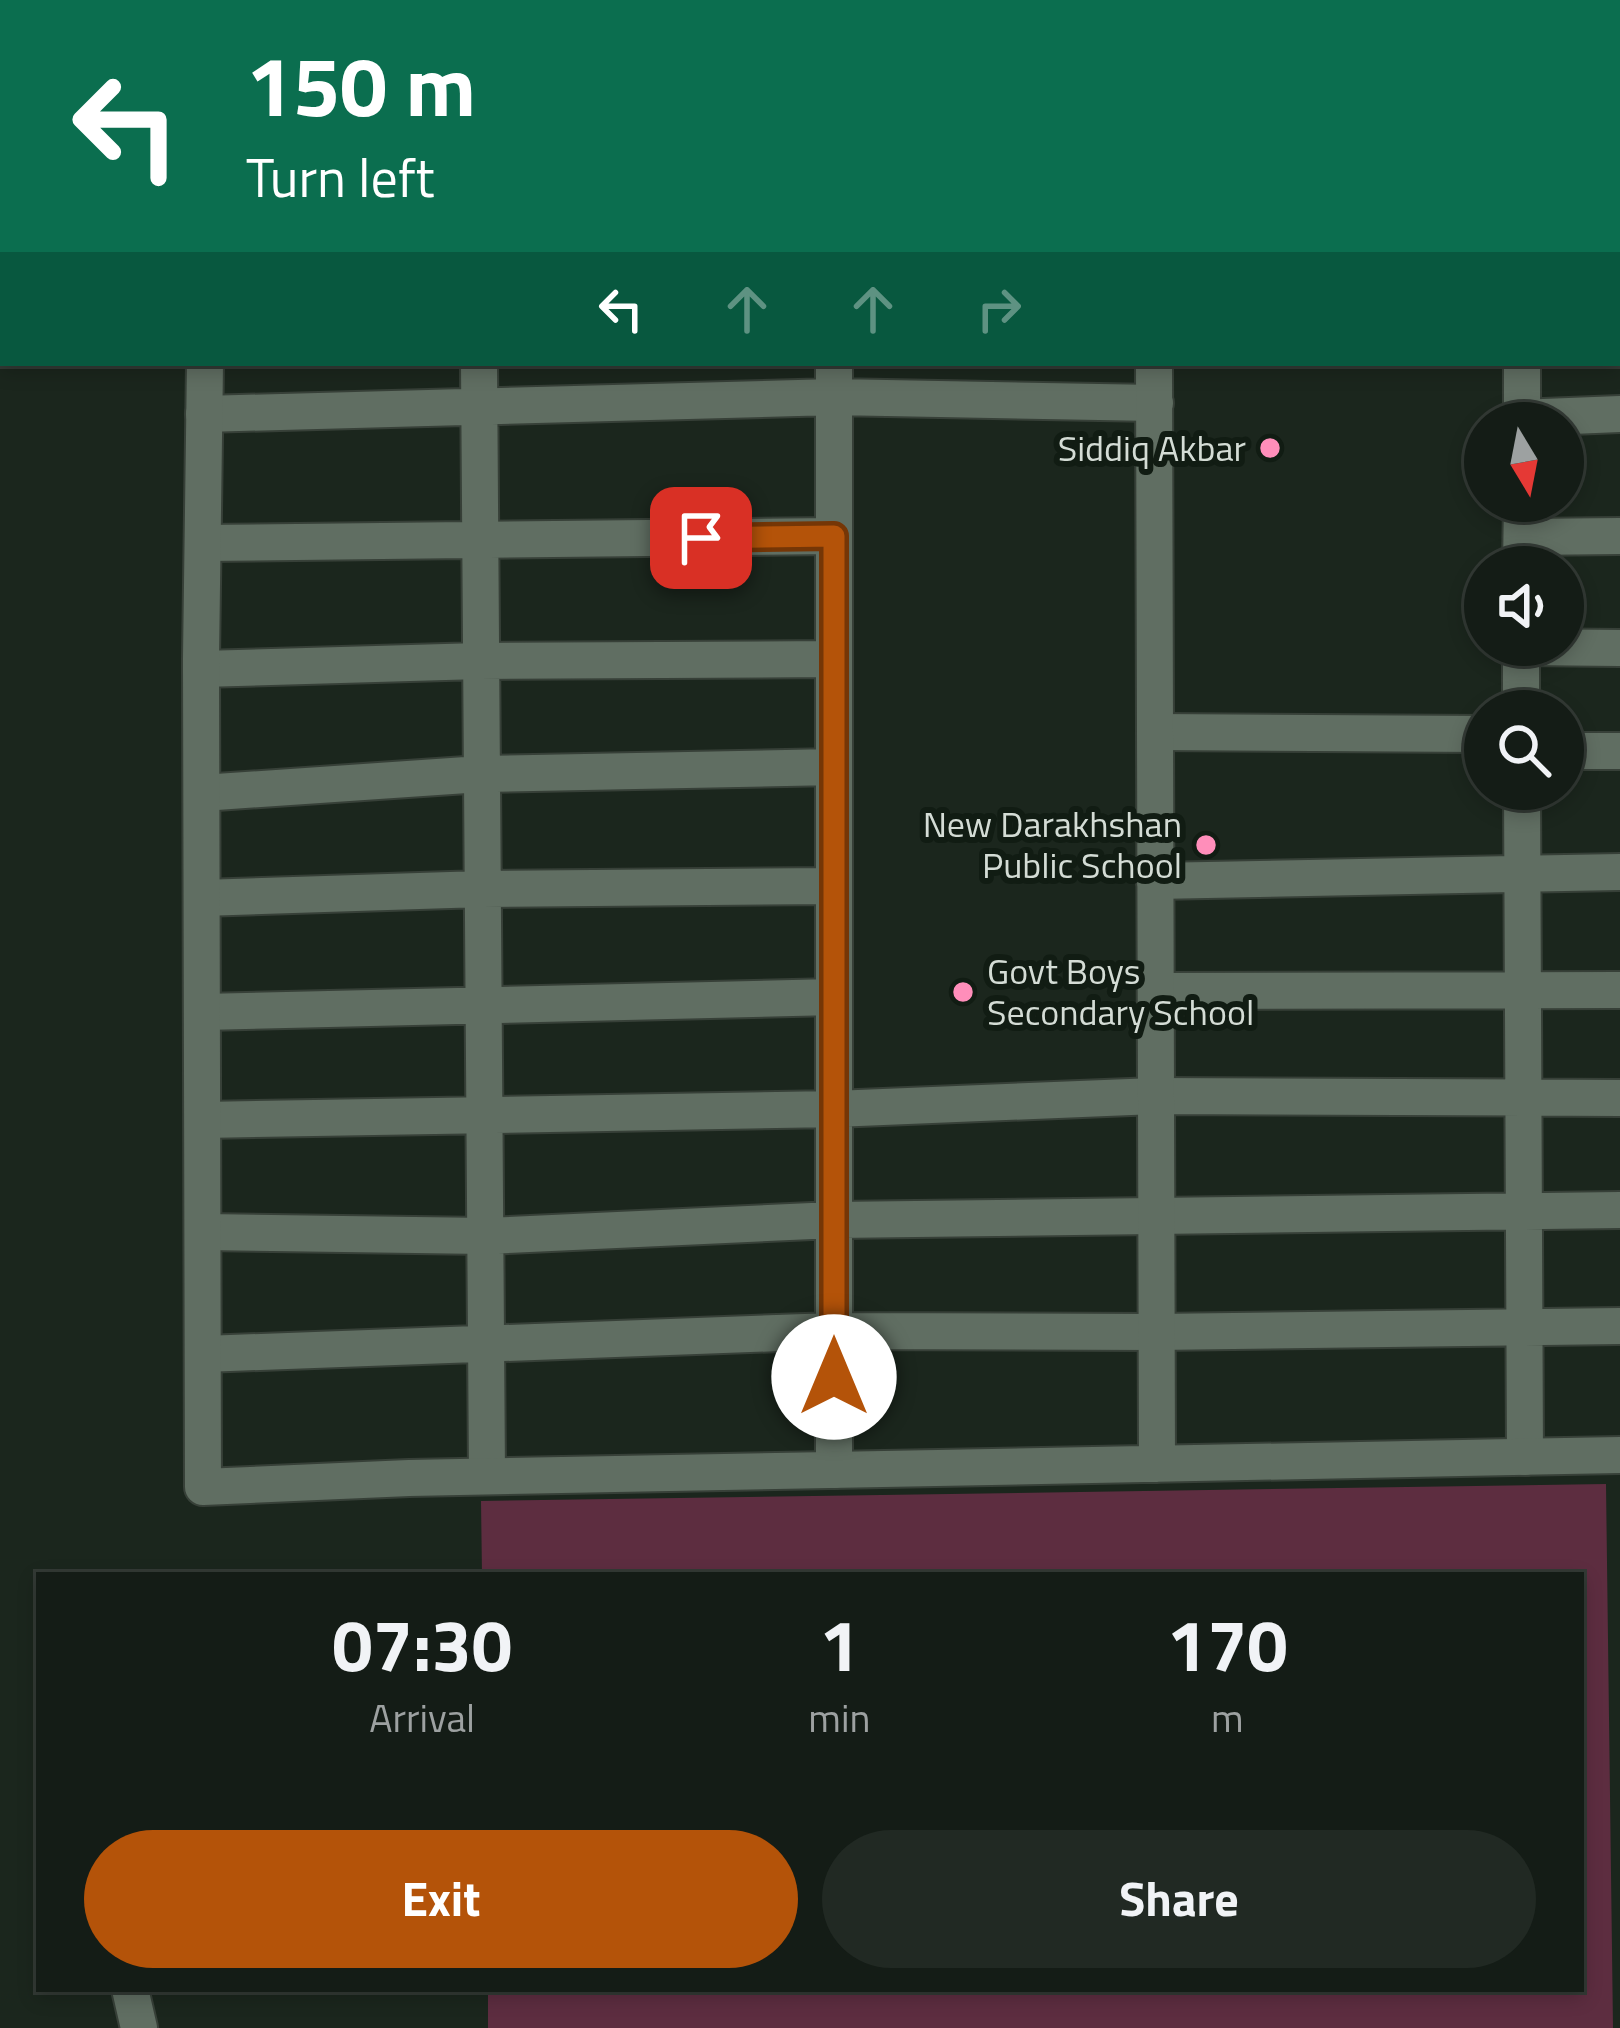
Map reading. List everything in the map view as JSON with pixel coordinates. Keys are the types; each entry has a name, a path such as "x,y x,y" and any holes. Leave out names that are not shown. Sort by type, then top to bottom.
{"street":[{"path":"205,366 203,1487 487,1476 1620,1455"},
{"path":"479,366 487,1476"},
{"path":"1154,366 1156,1464"},
{"path":"1522,366 1522,402"},
{"path":"204,414 478,406 834,380 1155,403"},
{"path":"834,380 834,1469"},
{"path":"1584,417 1620,414"},
{"path":"1522,535 1620,536"},
{"path":"202,543 834,536"},
{"path":"1584,647 1620,648"},
{"path":"201,669 834,659"},
{"path":"1155,732 1464,734"},
{"path":"1584,751 1620,751"},
{"path":"202,793 481,775 834,767"},
{"path":"1522,810 1525,1457"},
{"path":"1155,881 1620,872"},
{"path":"202,898 482,889 834,886"},
{"path":"1156,992 1620,991"},
{"path":"203,1012 834,998"},
{"path":"203,1120 834,1109 1155,1096 1620,1098"},
{"path":"204,1232 486,1236 834,1220 1620,1210"},
{"path":"204,1354 834,1331 1620,1326"},
{"path":"131,1992 139,2028"}],"shaded area":[{"path":"1606,1484 1613,2028 488,2028 488,1992 1584,1992 1584,1572 482,1572 481,1501"}],"place":[{"name":"Siddiq Akbar","path":"1270,448"},
{"name":"New Darakhshan Public School","path":"1206,845"},
{"name":"Govt Boys Secondary School","path":"963,992"}],"route":[{"path":"701,538 834,536 834,1377"}]}
